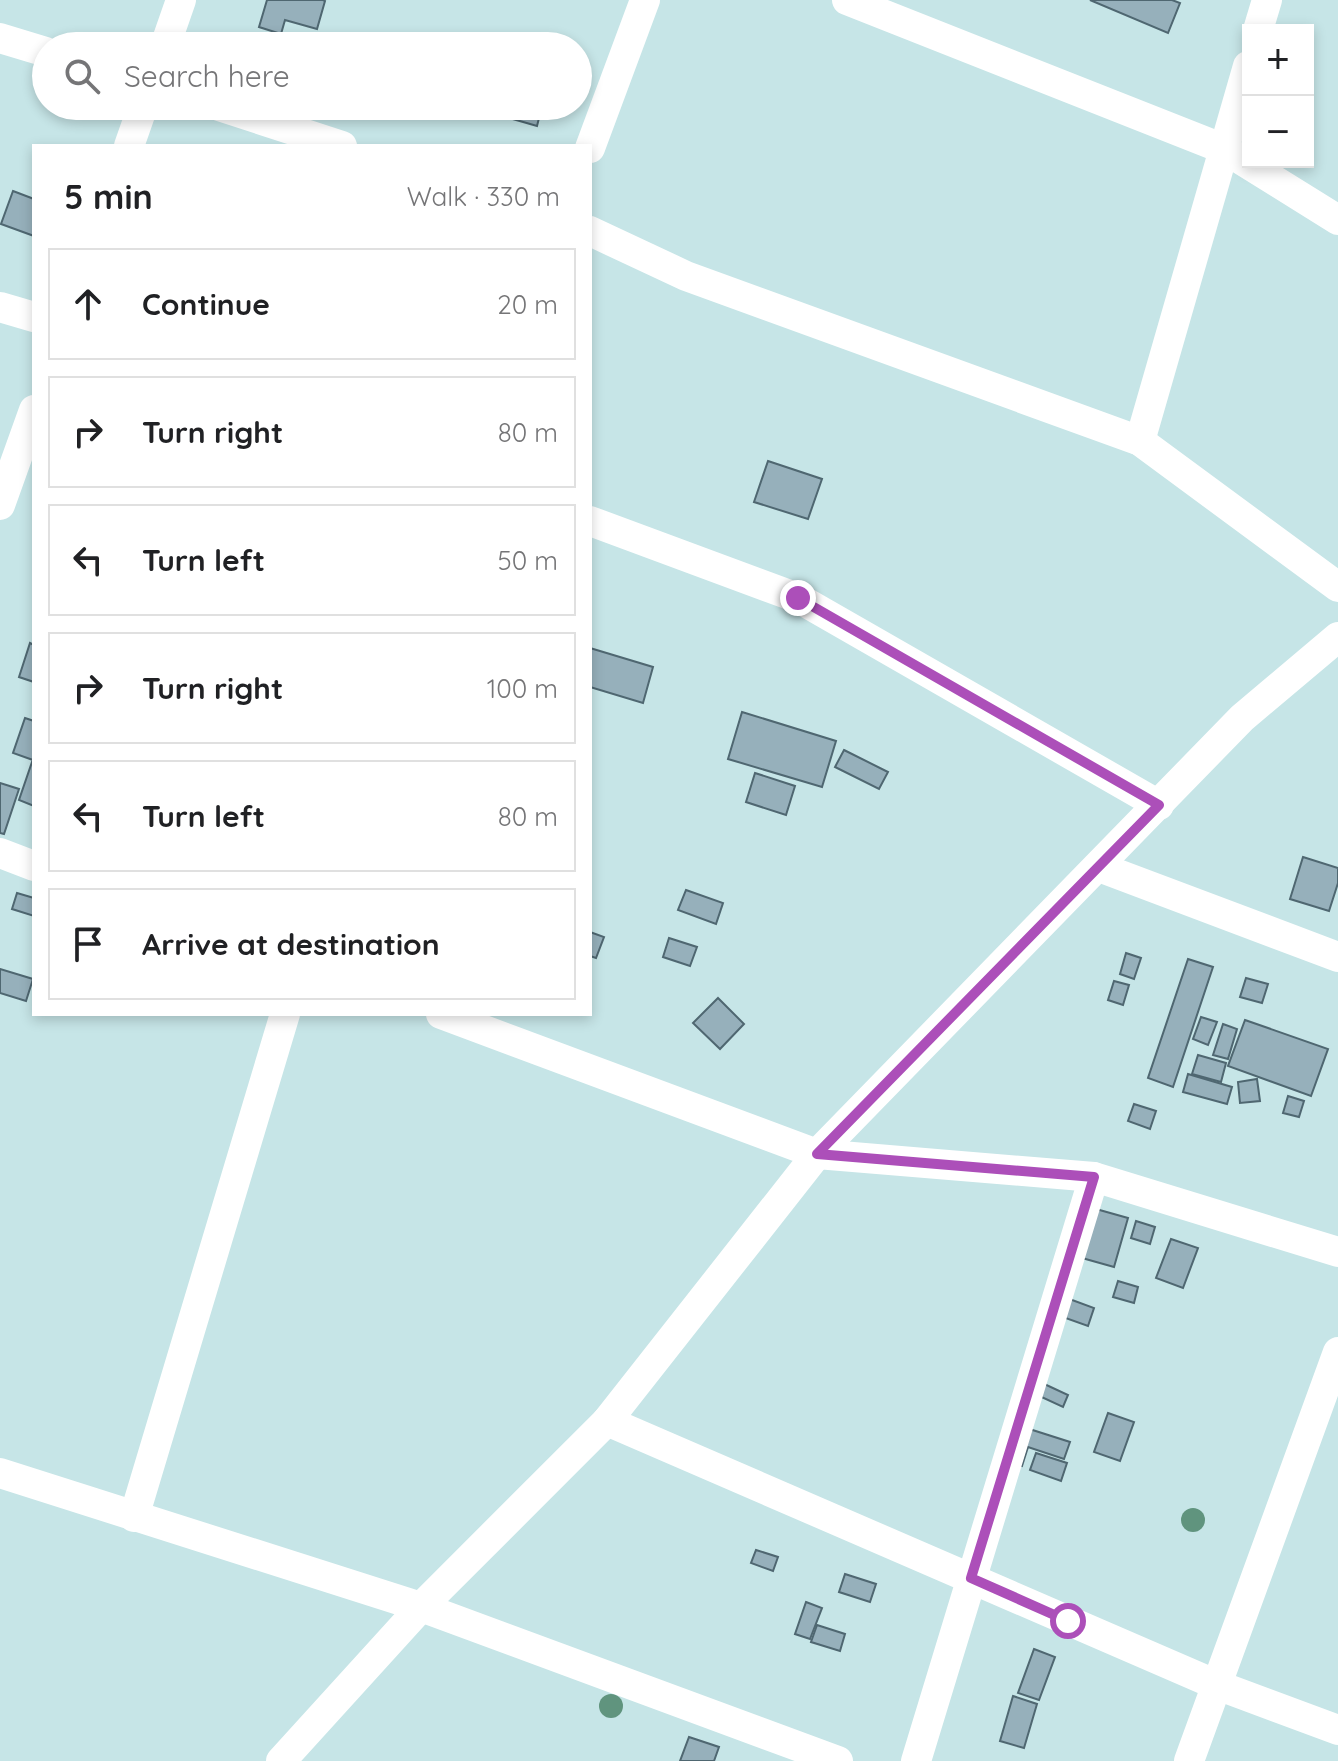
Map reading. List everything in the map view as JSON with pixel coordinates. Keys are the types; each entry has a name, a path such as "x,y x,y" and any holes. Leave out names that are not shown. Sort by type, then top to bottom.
{"street":[{"path":"170,32 181,0"},
{"path":"591,144 645,0"},
{"path":"847,0 1224,149 1338,220"},
{"path":"1260,24 1267,0"},
{"path":"0,38 32,48"},
{"path":"1140,441 1242,87"},
{"path":"130,144 138,120"},
{"path":"262,120 336,144"},
{"path":"592,232 686,276 1140,441 1338,587"},
{"path":"0,307 32,316"},
{"path":"0,505 32,416"},
{"path":"592,522 798,598 1159,805"},
{"path":"281,1761 421,1607 607,1421 817,1154 1242,718 1338,637"},
{"path":"0,853 32,865"},
{"path":"1099,867 1338,957"},
{"path":"134,1517 284,1016"},
{"path":"446,1016 817,1154 1094,1177 1338,1252"},
{"path":"916,1761 1094,1177"},
{"path":"1189,1761 1338,1352"},
{"path":"607,1421 1217,1685 1338,1730"},
{"path":"0,1473 421,1607 838,1761"}],"building":[{"path":"267,0 325,1 317,29 285,20 282,32 259,27"},
{"path":"1090,0 1172,0 1180,3 1168,33"},
{"path":"516,120 538,120 537,126"},
{"path":"13,191 32,198 32,235 1,224"},
{"path":"768,461 822,479 808,519 754,502"},
{"path":"30,643 32,681 19,677"},
{"path":"592,649 653,667 643,703 592,688"},
{"path":"742,712 836,741 822,787 728,759"},
{"path":"25,718 32,720 32,760 13,753"},
{"path":"844,750 888,772 879,789 835,767"},
{"path":"32,762 32,805 19,800"},
{"path":"755,773 795,786 786,815 746,802"},
{"path":"0,783 19,789 4,834 0,833"},
{"path":"1303,857 1338,868 1338,883 1329,911 1290,899"},
{"path":"686,890 723,903 716,924 678,910"},
{"path":"17,893 32,897 32,915 12,909"},
{"path":"592,933 604,937 596,958 592,957"},
{"path":"669,938 697,947 690,966 663,957"},
{"path":"1126,953 1141,958 1134,979 1120,974"},
{"path":"1188,959 1213,967 1173,1087 1148,1078"},
{"path":"0,969 32,979 26,1001 0,993"},
{"path":"1246,978 1268,984 1262,1003 1240,997"},
{"path":"1114,981 1129,985 1123,1005 1108,1000"},
{"path":"718,998 744,1024 720,1049 693,1023"},
{"path":"1201,1017 1217,1022 1208,1045 1193,1039"},
{"path":"1245,1020 1328,1049 1311,1096 1228,1066"},
{"path":"1223,1024 1237,1029 1228,1059 1213,1055"},
{"path":"1198,1055 1226,1063 1221,1082 1192,1074"},
{"path":"1188,1074 1232,1087 1227,1104 1183,1092"},
{"path":"1257,1079 1260,1101 1240,1103 1238,1082"},
{"path":"1288,1096 1304,1101 1299,1117 1283,1113"},
{"path":"1134,1104 1156,1111 1150,1129 1128,1121"},
{"path":"1096,1209 1128,1218 1114,1267 1082,1258"},
{"path":"1136,1221 1155,1227 1150,1244 1131,1238"},
{"path":"1171,1239 1198,1248 1183,1288 1156,1278"},
{"path":"1118,1281 1138,1287 1134,1303 1113,1297"},
{"path":"1064,1297 1094,1308 1088,1326 1057,1315"},
{"path":"1040,1382 1068,1395 1063,1407 1035,1394"},
{"path":"1108,1413 1134,1422 1120,1461 1094,1452"},
{"path":"1020,1426 1070,1442 1064,1459 1028,1447 1022,1466 1008,1461"},
{"path":"1036,1453 1067,1463 1061,1481 1030,1470"},
{"path":"756,1550 778,1557 773,1571 751,1563"},
{"path":"845,1574 876,1584 870,1602 839,1592"},
{"path":"806,1602 822,1608 810,1639 795,1634"},
{"path":"817,1625 845,1634 840,1651 811,1642"},
{"path":"1034,1649 1055,1657 1039,1700 1018,1693"},
{"path":"1013,1696 1037,1704 1024,1748 1000,1741"},
{"path":"689,1737 719,1747 714,1761 680,1761"}],"route":[{"path":"798,598 1159,805 817,1154 1094,1177 971,1578 1068,1621"}]}
